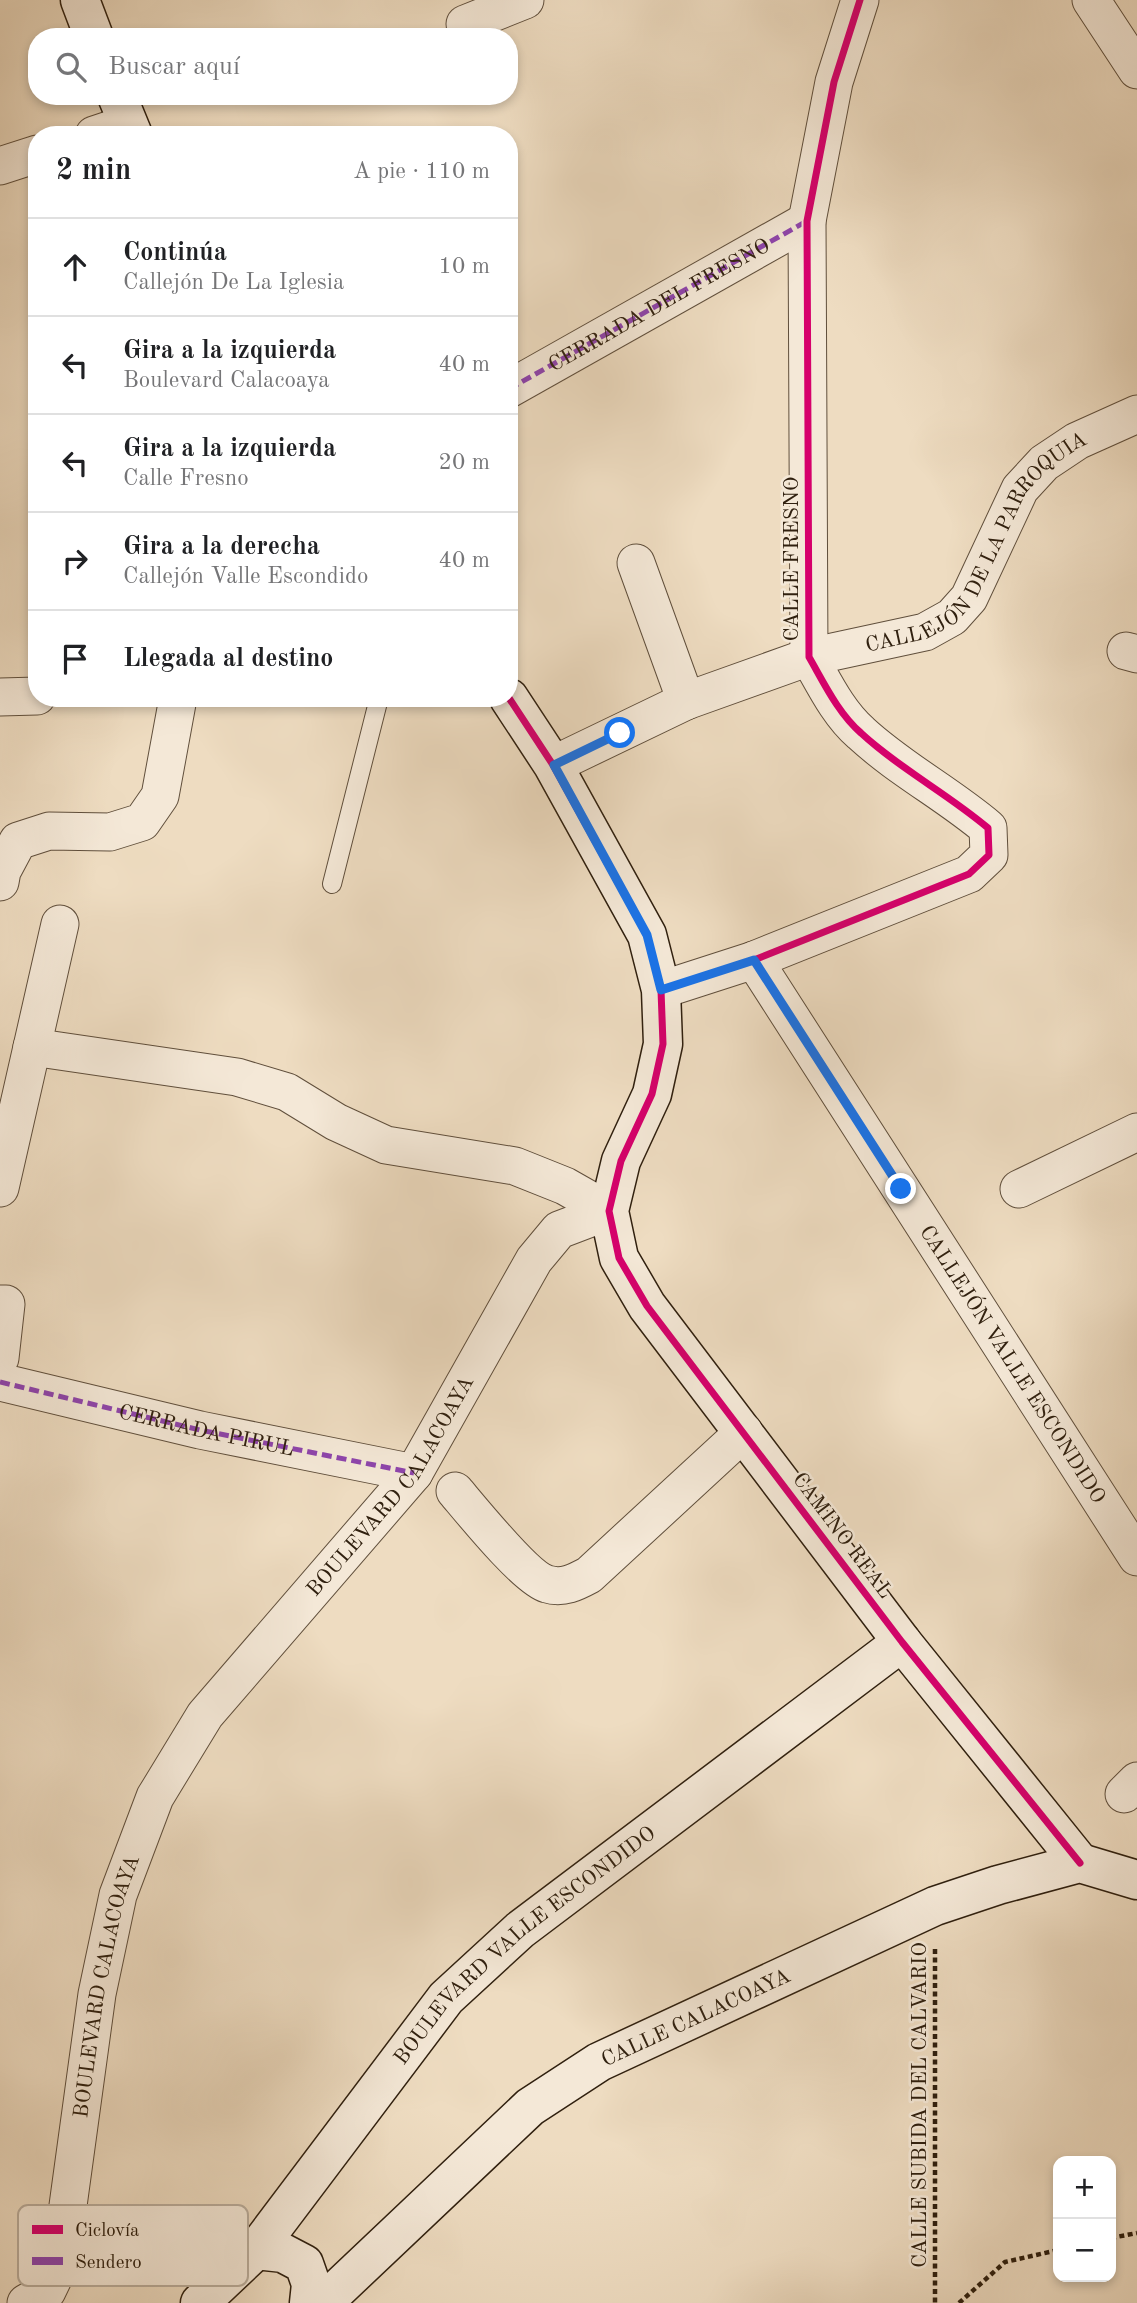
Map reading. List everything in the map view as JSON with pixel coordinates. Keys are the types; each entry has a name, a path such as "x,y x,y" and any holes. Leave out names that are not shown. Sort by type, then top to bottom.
{"street":[{"path":"80,0 91,28"},
{"path":"465,24 525,0"},
{"name":"CALLE FRESNO","path":"661,990 754,960 969,874 989,855 988,828 965,808 859,732 837,705 809,657 807,221 834,82 860,0"},
{"path":"1091,0 1135,62"},
{"path":"0,166 28,157"},
{"name":"CERRADA DEL FRESNO","path":"518,384 807,221"},
{"name":"CALLEJÓN DE LA PARROQUIA","path":"554,765 686,701 809,657 925,632 952,617 969,598 1020,489 1036,471 1077,441 1137,414"},
{"path":"636,563 686,701"},
{"path":"0,697 28,696"},
{"path":"0,882 2,871 18,841 49,831 110,832 142,822 160,796 176,707"},
{"path":"32,1047 237,1077 287,1092 336,1122 386,1145 515,1166 565,1186 609,1211 621,1161 652,1094 663,1044 661,990 647,935 554,765 515,707"},
{"path":"0,1188 60,925"},
{"name":"CALLEJÓN VALLE ESCONDIDO","path":"754,960 1137,1557"},
{"path":"1019,1189 1137,1132"},
{"name":"CAMINO REAL","path":"609,1211 620,1258 647,1306 902,1642 1080,1863"},
{"name":"BOULEVARD CALACOAYA","path":"68,2205 97,1994 118,1895 155,1797 205,1715 414,1473 534,1260 559,1230 609,1211"},
{"path":"0,1304 6,1304 0,1358"},
{"name":"CERRADA PIRUL","path":"0,1382 200,1430 414,1473"},
{"path":"455,1491 528,1572 547,1584 569,1585 589,1575 744,1432"},
{"name":"BOULEVARD VALLE ESCONDIDO","path":"248,2258 446,1998 520,1930 902,1642"},
{"path":"1080,1863 1137,1880"},
{"name":"CALLE CALACOAYA","path":"323,2303 530,2107 599,2062 935,1906 998,1885 1080,1863"},
{"path":"256,2250 283,2253 304,2264 311,2284 309,2303"},
{"name":"BOULEVARD CALACOAYA","path":"26,2303 47,2291 49,2286"},
{"name":"BOULEVARD VALLE ESCONDIDO","path":"200,2303 218,2286"}],"lane":[{"path":"332,884 377,707"}],"path":[{"path":"1116,2237 1137,2233"},
{"path":"958,2303 1005,2262 1053,2251"}],"marked path":[{"path":"518,384 807,221"},
{"path":"0,1382 200,1430 414,1473"}],"cycle path":[{"path":"661,990 754,960 969,874 989,855 988,828 861,733 838,707 809,657 807,221 834,82 860,0"},
{"path":"515,707 553,765 647,935 661,990 663,1044 652,1094 621,1161 609,1211 619,1258 647,1306 902,1642 1080,1863"}],"route":[{"path":"620,733 554,765 647,935 661,990 754,960 901,1189"}]}
